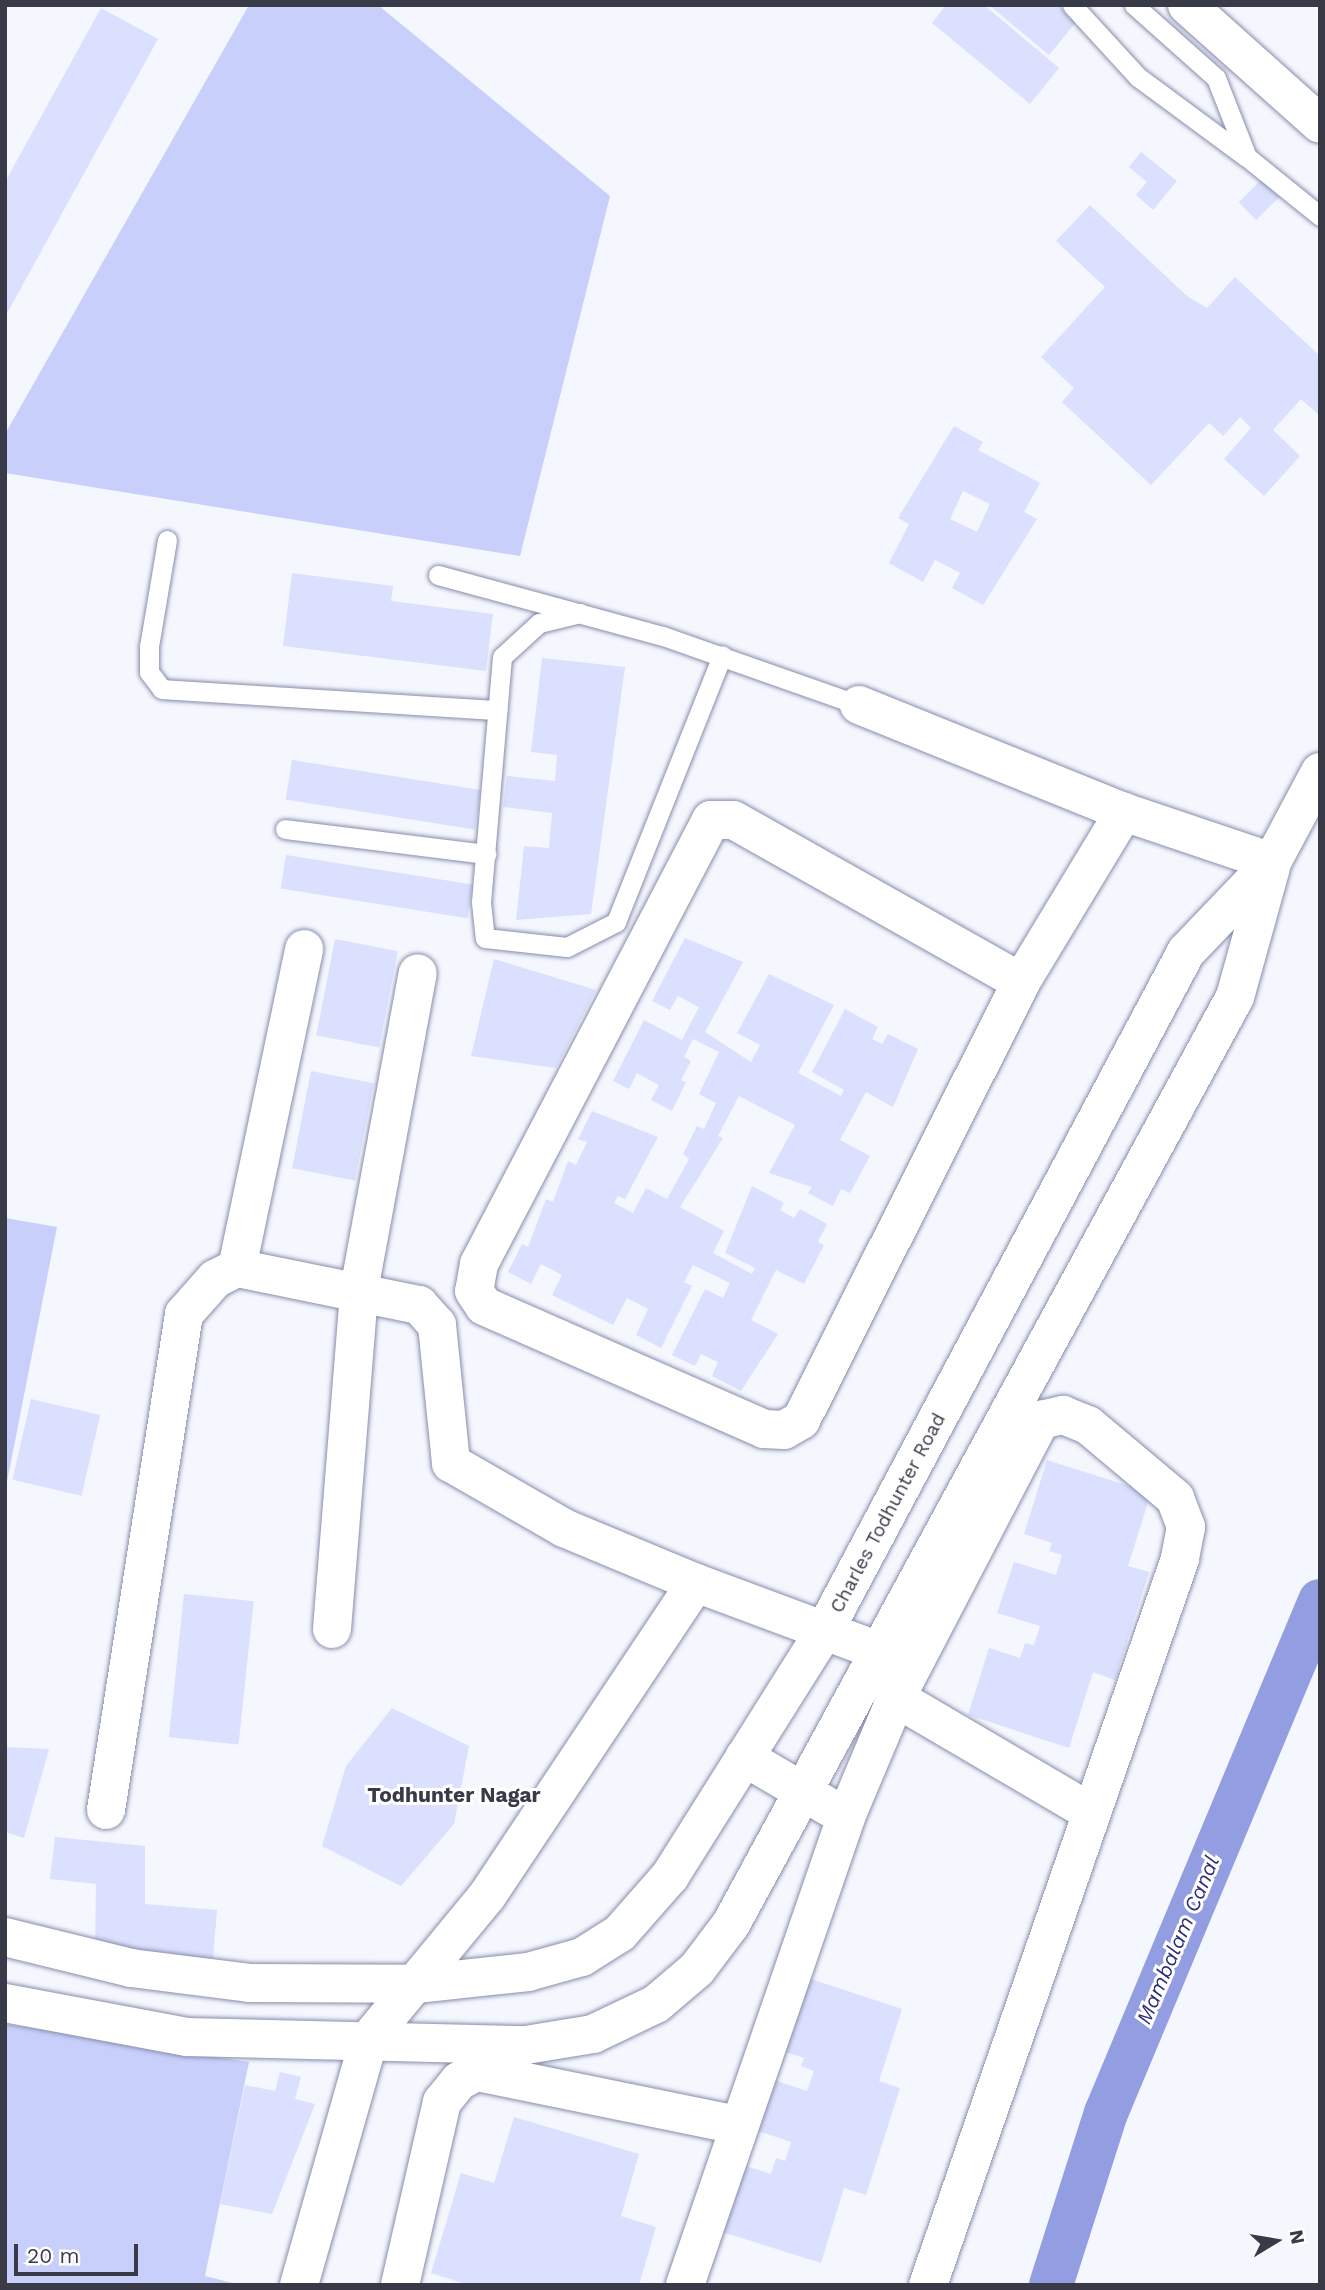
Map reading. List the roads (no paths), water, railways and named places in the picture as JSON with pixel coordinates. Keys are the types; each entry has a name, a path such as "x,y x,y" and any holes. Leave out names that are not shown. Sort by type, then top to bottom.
{"street":[{"path":"1187,5 1313,103"},
{"path":"5,2003 187,2037 369,2039 526,2045 593,2034 656,2004 716,1951 1235,997 1272,862 1124,812 859,705"},
{"name":"Charles Todhunter Road","path":"359,1290 419,1305 437,1325 451,1463 564,1528 696,1583 826,1628 1186,952 1272,862 1320,772"},
{"path":"1021,982 733,820 710,820 479,1264 474,1291 484,1306 764,1429 784,1430 801,1420 1021,982 1124,812"},
{"path":"237,1268 304,949"},
{"path":"332,1629 359,1290 418,973"},
{"path":"1060,1190 1118,1213"},
{"path":"106,1810 184,1314 215,1279 237,1268 359,1290"},
{"path":"685,2285 846,1817 896,1698 1041,1420 1063,1415 1088,1425 1175,1499 1186,1527 1092,1813 928,2285"},
{"path":"299,2285 369,2039 487,1896 696,1583"},
{"path":"5,1937 131,1968 249,1983 416,1984 528,1972 582,1957 620,1933 670,1876 826,1628 879,1651"},
{"path":"896,1698 1092,1813"},
{"path":"744,1757 846,1817"},
{"path":"401,2285 442,2102 477,2072 738,2125"}],"lane":[{"path":"1072,5 1138,77 1247,157 1320,216"},
{"path":"1134,5 1216,78 1247,157"},
{"path":"167,540 149,646 149,672 162,689 497,710"},
{"path":"438,575 722,655 859,705"},
{"path":"580,613 539,623 517,637 502,657 486,854 485,938 567,947 616,922 722,655"},
{"path":"285,828 486,854"}],"waterway":[{"name":"Mambalam Canal","path":"1051,2285 1106,2113 1320,1601"}],"district":[{"name":"Todhunter Nagar","path":"454,1795"}]}
